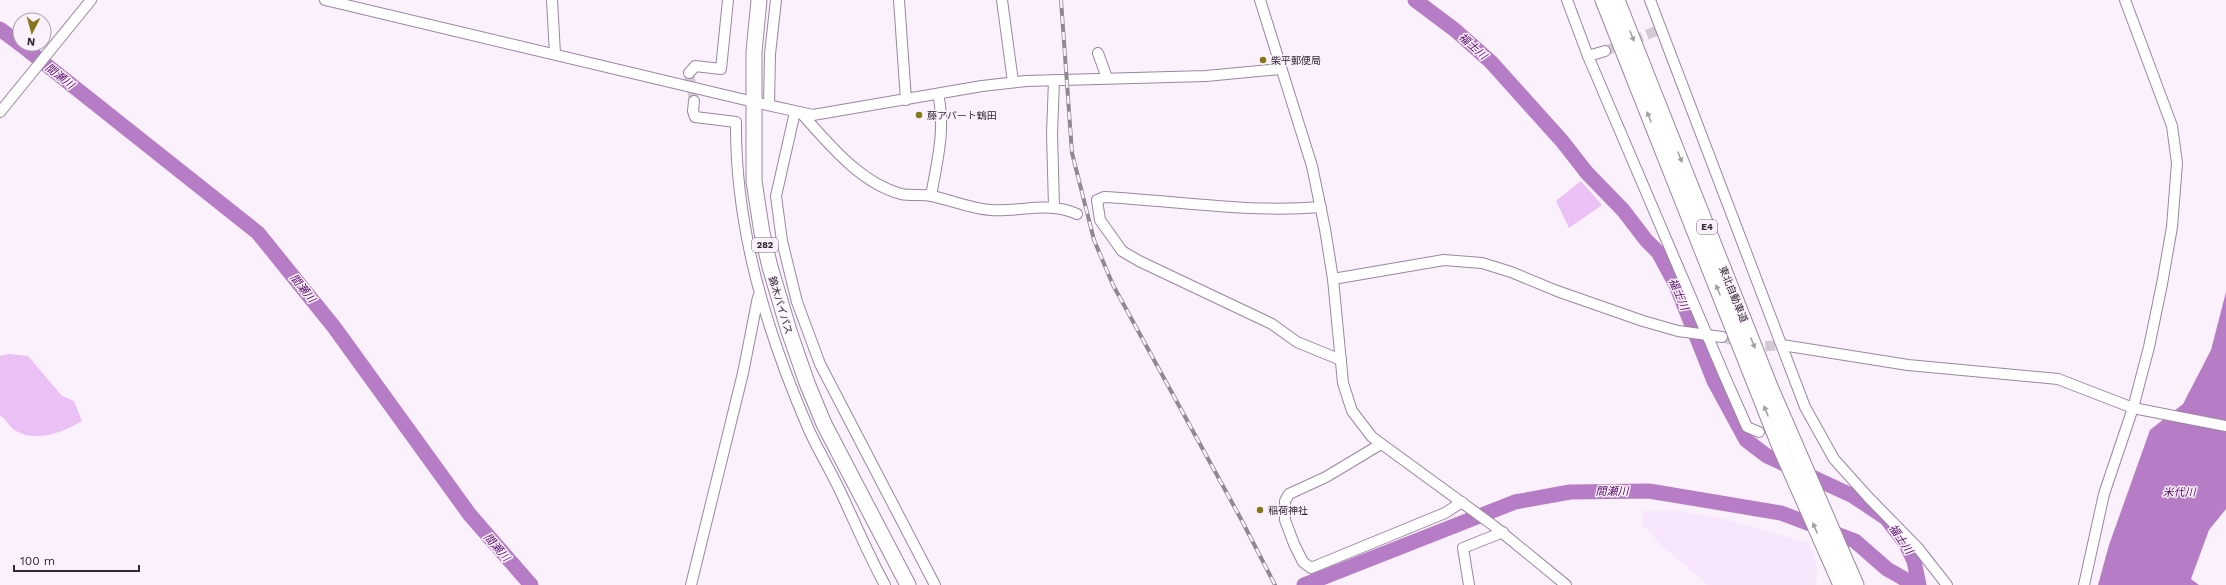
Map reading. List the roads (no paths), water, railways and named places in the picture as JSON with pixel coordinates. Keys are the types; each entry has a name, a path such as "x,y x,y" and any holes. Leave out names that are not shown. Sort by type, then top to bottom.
{"highway":[{"name":"錦木バイパス","path":"759,0 754,52 754,180 770,267 789,331 807,383 824,424 908,585"},
{"name":"東北自動車道","path":"1603,0 1780,447 1840,585"},
{"name":"東北自動車道","path":"1617,0 1771,389 1856,585"}],"street":[{"path":"0,112 22,83 92,0"},
{"path":"325,0 813,115 1013,82 1206,76 1281,69"},
{"path":"552,0 555,54"},
{"path":"689,72 695,66 722,69 728,0"},
{"path":"769,105 770,54 776,0"},
{"path":"899,0 906,100"},
{"path":"1002,0 1013,82"},
{"path":"1260,0 1312,166 1321,207 1333,279 1343,383 1352,411 1363,427 1381,444 1503,532 1566,585"},
{"path":"1567,0 1588,56 1747,427 1758,432"},
{"path":"1650,0 1658,30 1805,407 1834,459 1869,498 1918,548 1947,585"},
{"path":"2084,585 2104,494 2133,408 2162,284 2172,227 2177,163 2172,126 2125,0"},
{"path":"1588,56 1604,51"},
{"path":"1098,53 1107,78"},
{"path":"1054,80 1052,134 1054,207"},
{"path":"931,196 941,135 941,108 938,94"},
{"path":"694,101 696,117 736,122 738,166 745,222 759,294 775,345 810,431 885,585"},
{"path":"798,112 835,151 873,182 902,194 931,196 990,210 1054,207 1065,208 1077,214"},
{"path":"798,112 776,196 782,241 797,302 808,335 826,377 935,585"},
{"path":"1321,207 1286,210 1227,208 1154,200 1104,197 1097,200 1100,220 1122,251 1139,261 1272,324 1297,342 1341,360"},
{"path":"1333,279 1444,260 1482,263 1511,272 1557,291 1643,321 1678,331 1708,337 1722,337"},
{"path":"691,585 743,373 759,294"},
{"path":"1782,345 1908,364 2058,379 2133,408 2157,411 2226,426"},
{"path":"1381,444 1326,477 1288,495 1285,500 1285,520 1303,562 1311,568 1465,504"},
{"path":"1469,585 1463,548 1503,532"}],"water":[{"name":"米代川","path":"2226,292 2226,509 2209,530 2191,579 2199,585 2098,585 2109,545 2150,430 2183,404 2211,350"}],"waterway":[{"name":"福士川","path":"1415,0 1455,30 1491,62 1562,141 1587,173 1623,210 1646,240 1658,252 1676,285 1714,381 1746,440 1767,456 1853,496 1886,518 1906,544 1914,561 1919,585"},
{"name":"間瀬川","path":"0,29 12,38"},
{"name":"間瀬川","path":"30,52 258,233 334,327 470,515 531,585"},
{"name":"間瀬川","path":"1304,585 1515,502 1570,492 1649,491 1781,513 1855,541 1887,569 1915,585"}],"tunnel":[{"path":"1605,51 1656,31"},
{"path":"689,73 694,101"},
{"path":"1722,337 1753,347 1782,345"}],"railway":[{"path":"1061,0 1072,153 1094,240 1113,285 1241,519 1275,585"}],"place":[{"name":"柴平郵便局","path":"1263,60"},
{"name":"藤アパート鶴田","path":"919,115"},
{"name":"稲荷神社","path":"1260,510"}]}
